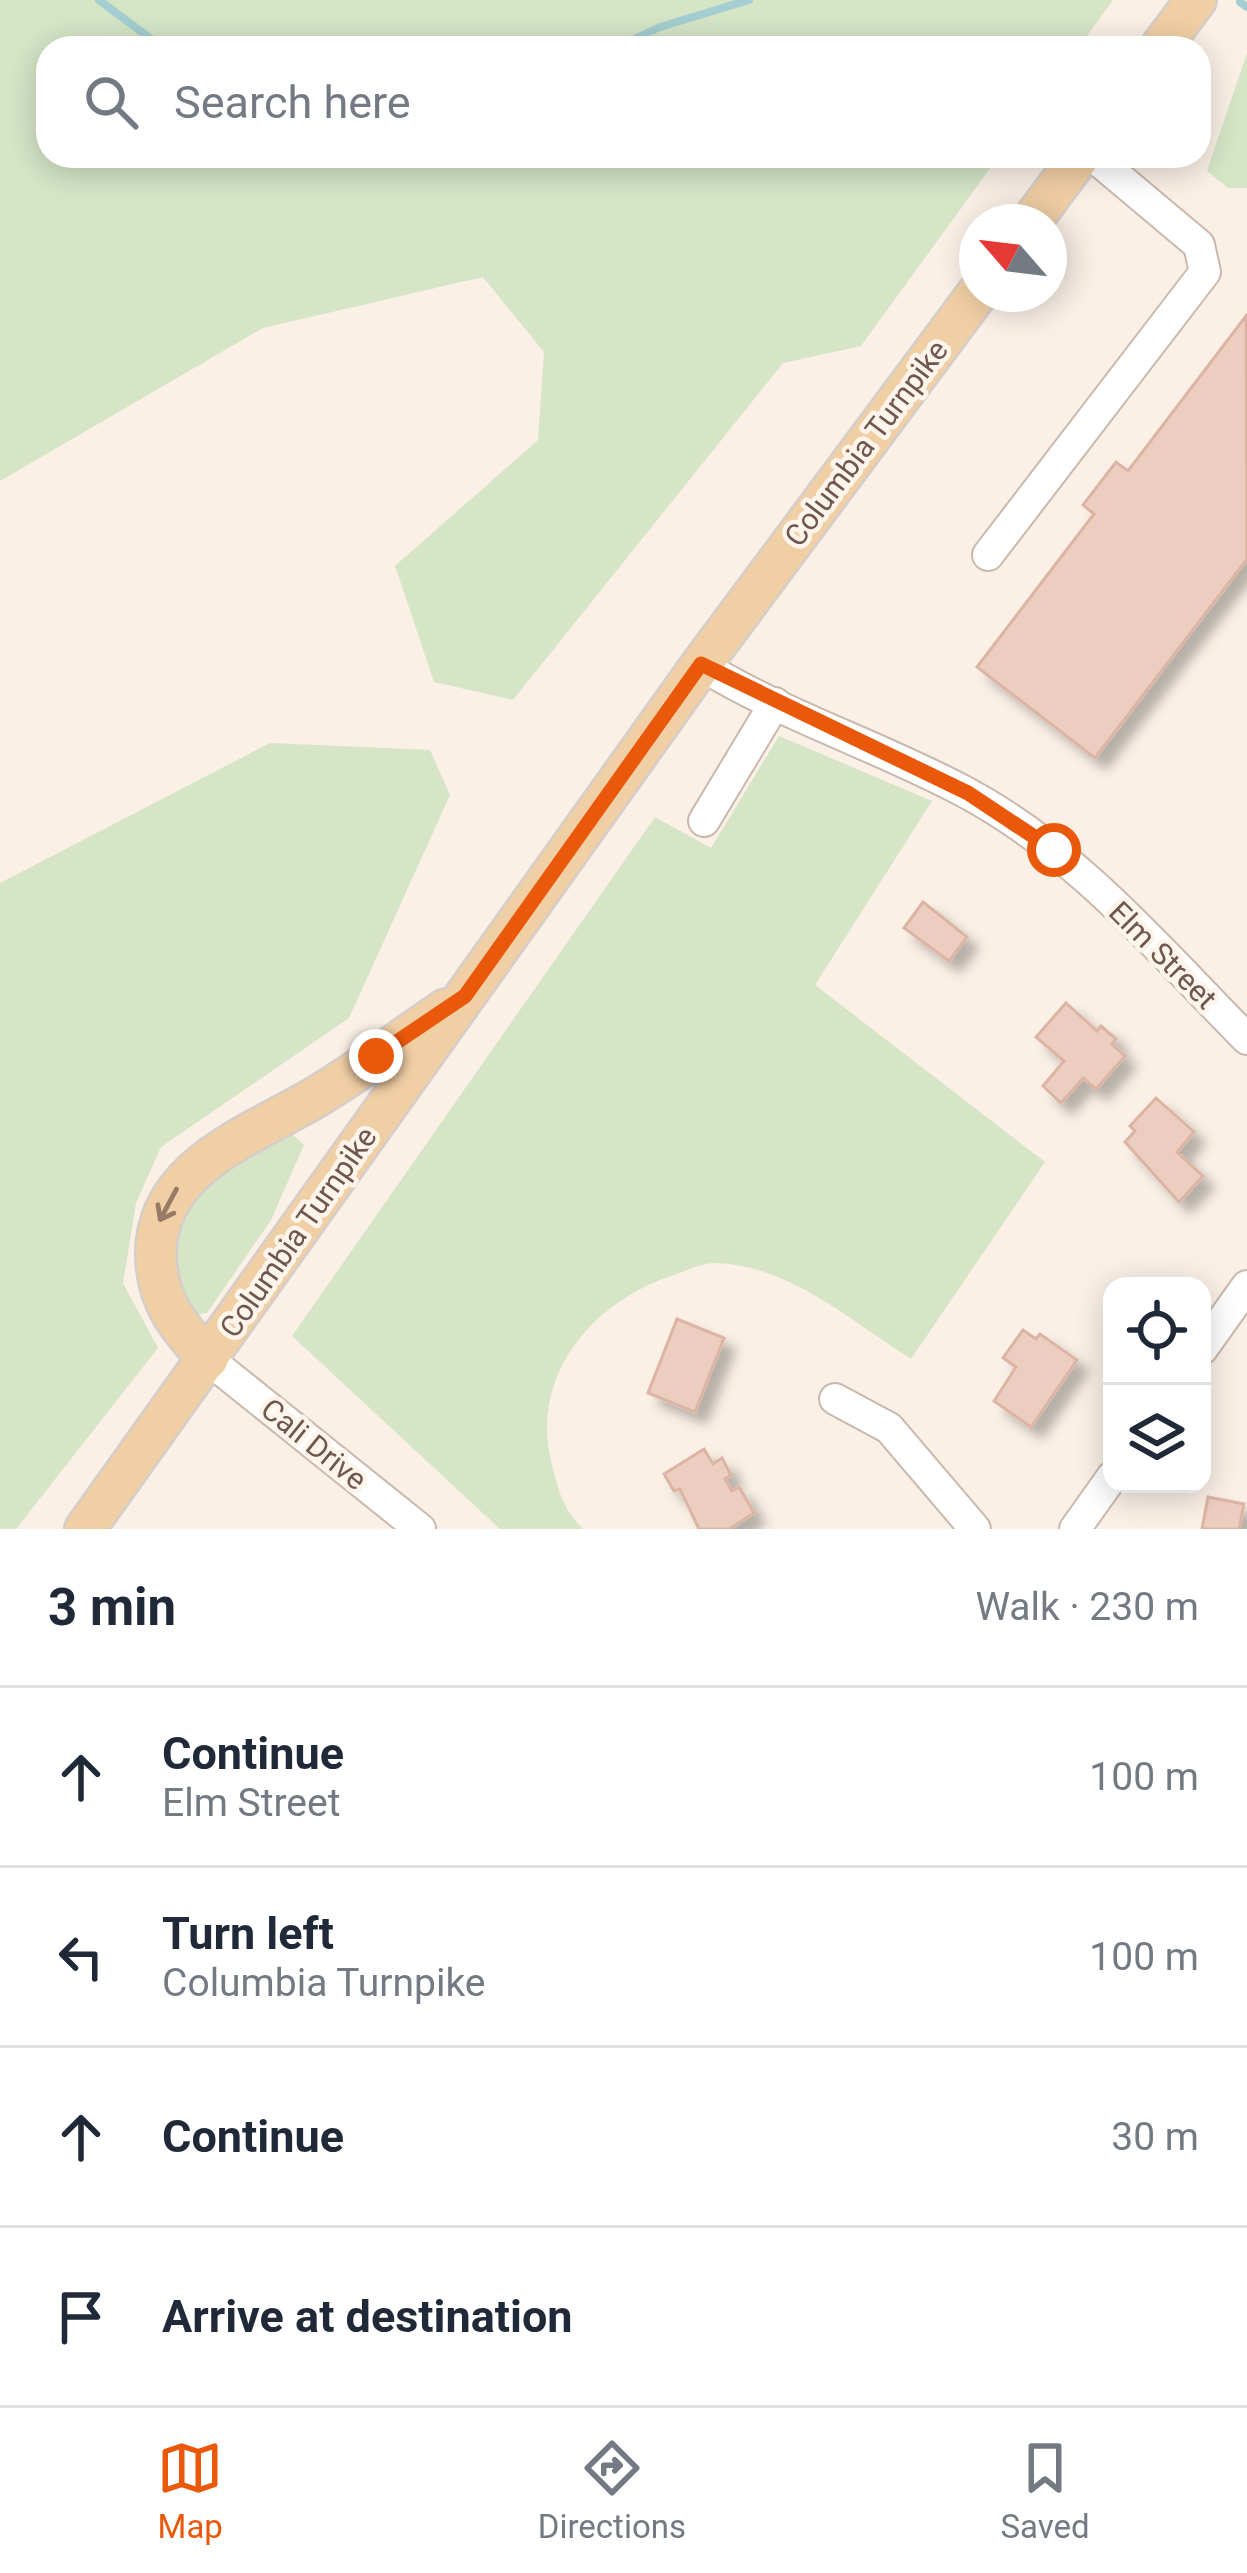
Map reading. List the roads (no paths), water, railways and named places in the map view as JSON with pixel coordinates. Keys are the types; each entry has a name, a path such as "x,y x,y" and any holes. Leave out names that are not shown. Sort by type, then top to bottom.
{"main road":[{"path":"1169,36 1196,0"},
{"path":"1044,204 1071,168"},
{"name":"Columbia Turnpike","path":"85,1529 701,664 964,312"},
{"path":"208,1358 172,1318 157,1279 157,1228 176,1190 215,1155 338,1084 465,996"}],"street":[{"path":"988,555 1205,272 1198,245 1107,168"},
{"name":"Elm Street","path":"701,664 968,793 1024,828 1125,915 1247,1039"},
{"path":"704,821 776,703"},
{"path":"1211,1336 1247,1286"},
{"name":"Cali Drive","path":"208,1358 420,1529"},
{"path":"835,1399 889,1428 974,1529"},
{"path":"1076,1529 1103,1490"}],"waterway":[{"path":"99,0 147,36"},
{"path":"641,36 749,0"},
{"path":"1240,2 1247,7"}]}
